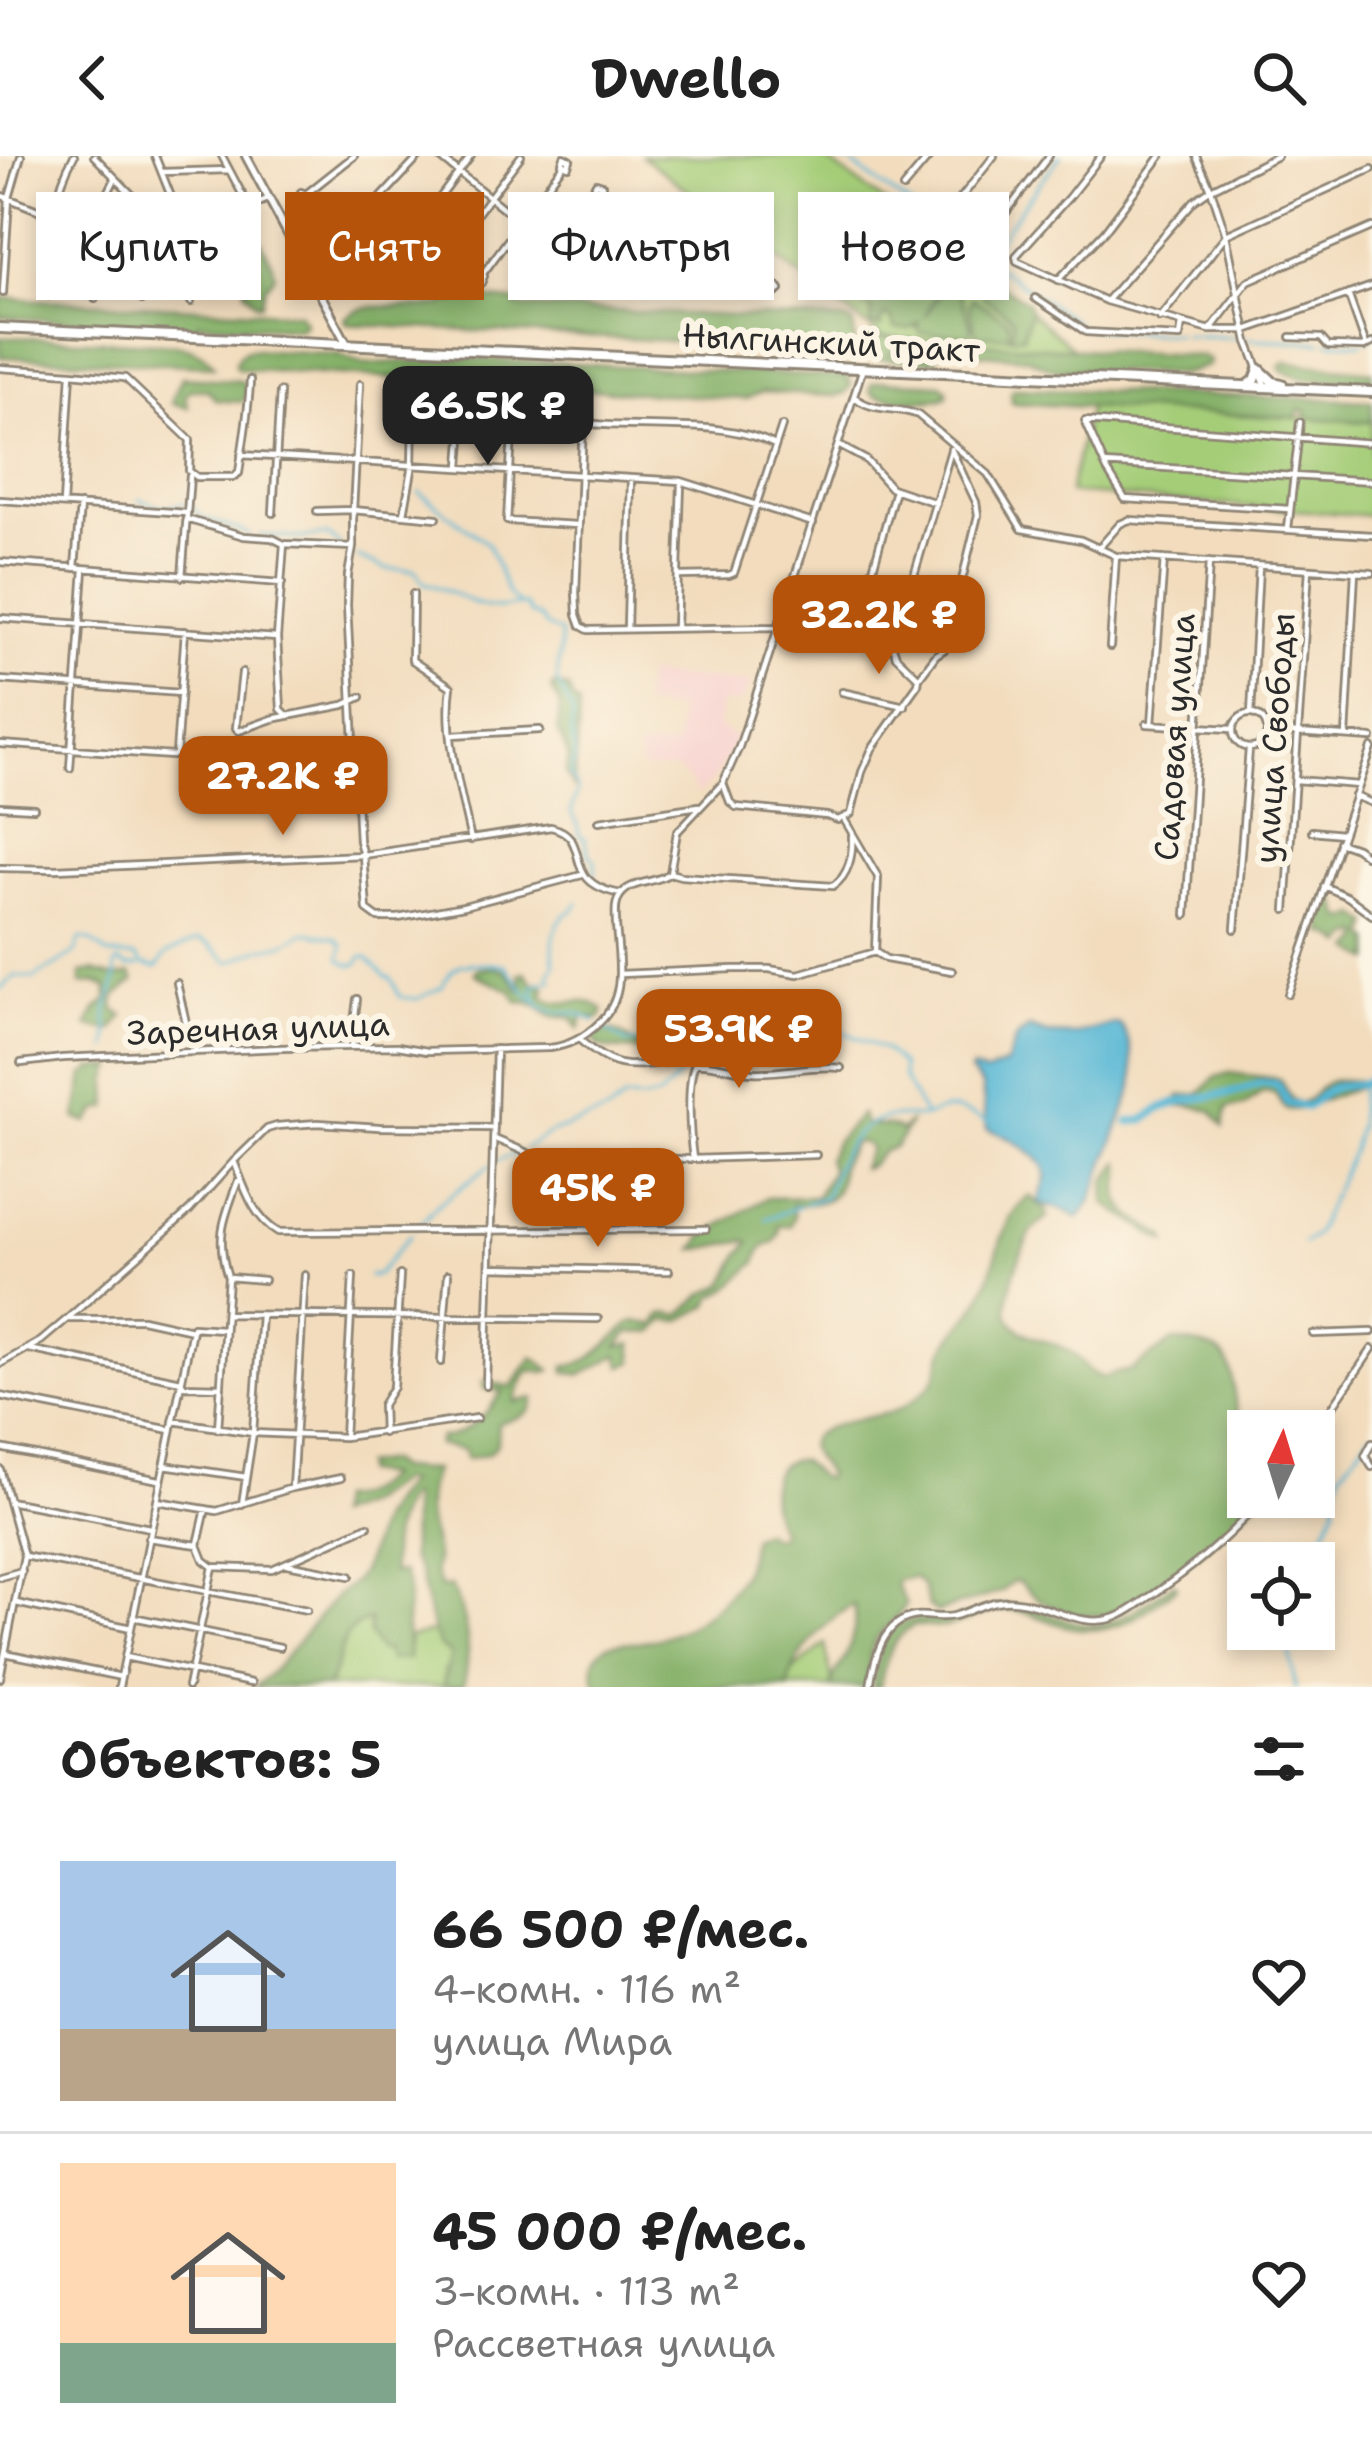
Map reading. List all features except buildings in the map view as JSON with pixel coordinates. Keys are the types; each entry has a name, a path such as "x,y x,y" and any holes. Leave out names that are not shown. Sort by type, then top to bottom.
{"main road":[{"name":"Нылгинский тракт","path":"0,328 1372,392"},
{"path":"1245,386 1256,380 1259,369 1276,384 1352,392"}],"street":[{"path":"3,292 9,198 22,156"},
{"path":"59,192 74,156"},
{"path":"94,156 128,192"},
{"path":"155,156 170,192"},
{"path":"222,156 241,192"},
{"path":"246,156 285,231"},
{"path":"309,192 354,156"},
{"path":"386,192 420,156"},
{"path":"438,156 508,212"},
{"path":"443,192 471,156"},
{"path":"484,205 521,156"},
{"path":"903,188 930,156"},
{"path":"966,192 994,156"},
{"path":"1009,209 1049,156"},
{"path":"1101,156 1016,256 1017,261 1106,302 1210,330 1246,330 1372,286"},
{"path":"1058,280 1104,232 1161,156"},
{"path":"1196,156 1226,236 1246,330 1266,388"},
{"path":"1106,302 1184,210 1211,189 1277,156"},
{"path":"544,192 563,165"},
{"path":"1160,318 1226,236 1372,169"},
{"path":"162,172 230,170"},
{"path":"109,192 115,179"},
{"path":"0,194 36,209"},
{"path":"261,203 267,199"},
{"path":"1210,330 1242,286 1256,276 1372,227"},
{"path":"484,271 508,241"},
{"path":"1292,337 1321,338 1328,346 1369,345 1348,294"},
{"path":"1035,298 1086,332 1180,337 1182,323"},
{"path":"323,300 347,344"},
{"path":"0,368 118,375 190,440 190,470 197,477 236,477 239,473 250,380"},
{"path":"676,1061 629,1067 601,1059 579,1039 601,1022 615,1001 620,974 616,910 621,894 670,873 675,836 723,783 739,747 863,368"},
{"path":"63,504 71,374"},
{"path":"360,384 346,605 358,841 366,904 374,916 398,918 582,875"},
{"path":"273,513 280,392"},
{"path":"568,396 570,420 731,432 775,445"},
{"path":"855,397 868,406 915,413 988,474 1022,529 1081,540 1116,556 1372,573"},
{"path":"401,406 423,407"},
{"path":"404,514 412,464 413,407"},
{"path":"460,467 464,412"},
{"path":"513,417 507,521 577,525"},
{"path":"1289,509 1125,499 1085,422 1372,443"},
{"path":"1288,531 1300,422"},
{"path":"583,423 576,605 583,628 780,627"},
{"path":"678,576 732,574 782,426"},
{"path":"839,446 866,460 895,490 936,503"},
{"path":"919,678 893,647 951,447"},
{"path":"844,819 853,810 872,749 905,706 919,678 945,649 977,527 976,502 951,447"},
{"path":"242,454 681,481 813,523"},
{"path":"1104,464 1372,481"},
{"path":"182,577 192,474"},
{"path":"627,629 632,477"},
{"path":"676,628 681,481"},
{"path":"864,601 895,490"},
{"path":"0,500 186,516 284,544 353,548"},
{"path":"75,568 80,505"},
{"path":"317,511 437,518"},
{"path":"1099,548 1129,520 1372,535"},
{"path":"284,544 277,638 281,709 288,716"},
{"path":"1109,647 1116,556"},
{"path":"1164,559 1149,724 1232,729"},
{"path":"0,562 282,584"},
{"name":"Садовая улица","path":"1186,915 1209,562"},
{"path":"1251,714 1259,566"},
{"name":"улица Свободы","path":"1286,910 1309,568"},
{"path":"70,768 84,569"},
{"path":"1346,736 1355,572"},
{"path":"412,594 412,660 449,685 452,735 471,840"},
{"path":"0,618 277,638"},
{"path":"0,744 176,754 185,632"},
{"path":"242,673 239,731 362,698"},
{"path":"0,680 181,693"},
{"path":"842,692 905,706"},
{"path":"1251,714 1264,721 1267,731 1264,742 1249,749 1234,740 1232,729 1237,719 1251,714"},
{"path":"452,735 540,730"},
{"path":"1267,731 1372,738"},
{"path":"1235,929 1249,749"},
{"path":"1288,994 1371,751"},
{"path":"1295,780 1359,785"},
{"path":"723,783 736,807 844,819"},
{"path":"1355,796 1372,803"},
{"path":"0,806 34,808"},
{"path":"599,820 699,806"},
{"path":"844,819 878,877 875,952"},
{"path":"0,868 363,855 556,828 572,839 582,875 598,889 621,894"},
{"path":"1312,831 1342,834"},
{"path":"670,873 833,886 845,874 853,851 852,836"},
{"path":"1339,842 1372,860"},
{"path":"1324,886 1372,915"},
{"path":"620,974 769,969 798,974 875,952 886,959 952,971"},
{"path":"177,983 196,1050"},
{"path":"351,1047 357,999"},
{"name":"Заречная улица","path":"21,1063 196,1050 559,1047 579,1039"},
{"path":"486,1386 496,1049"},
{"path":"693,1159 690,1074 695,1064 756,1072 841,1068"},
{"path":"0,1364 29,1349 67,1319 190,1210 260,1133 277,1126 318,1123 494,1128"},
{"path":"495,1139 542,1159 815,1155"},
{"path":"234,1160 256,1210 275,1232 706,1229"},
{"path":"218,1429 228,1277 221,1224 239,1178"},
{"path":"491,1267 668,1271"},
{"path":"441,1362 448,1274"},
{"path":"292,1488 305,1275"},
{"path":"382,1432 382,1405 393,1387 400,1275"},
{"path":"344,1437 353,1276"},
{"path":"228,1277 264,1280"},
{"path":"226,1314 598,1319"},
{"path":"242,1504 253,1432 261,1315"},
{"path":"67,1319 122,1318 225,1329"},
{"path":"119,1687 193,1329"},
{"path":"1313,1334 1372,1332"},
{"path":"29,1349 181,1381 184,1386 221,1387"},
{"path":"1330,1410 1372,1349"},
{"path":"0,1396 172,1431"},
{"path":"173,1421 218,1429 344,1437 477,1418"},
{"path":"1372,1443 1372,1467"},
{"path":"0,1448 161,1480"},
{"path":"164,1465 246,1477"},
{"path":"0,1472 24,1556 0,1678"},
{"path":"157,1501 217,1510 341,1478"},
{"path":"9,1501 151,1528"},
{"path":"206,1509 198,1545 204,1561 213,1567 272,1568 368,1526"},
{"path":"870,1687 877,1651 902,1621 916,1616 953,1616 1005,1600 1081,1618 1116,1617 1182,1575 1245,1518"},
{"path":"0,1524 14,1521"},
{"path":"148,1538 198,1545"},
{"path":"24,1556 307,1610"},
{"path":"287,1564 350,1576"},
{"path":"188,1687 213,1567"},
{"path":"0,1577 22,1571"},
{"path":"16,1603 131,1628"},
{"path":"133,1617 280,1647"},
{"path":"0,1630 10,1628"},
{"path":"5,1653 121,1677"},
{"path":"125,1658 251,1683"}],"shaded area":[{"path":"646,674 752,683 740,703 721,703 718,727 737,738 713,781 696,794 692,783 676,769 641,769 638,748 676,747 678,709 642,706"}],"green space":[{"path":"642,156 821,156 871,192 798,192 798,274 774,256 774,192 690,192"},
{"path":"261,242 275,275 261,304 254,300 261,300"},
{"path":"1009,291 1027,302 1030,311 1023,336 1012,337 1013,318 988,300 1009,300"},
{"path":"1009,295 1074,349 883,338 833,300 1009,300"},
{"path":"0,298 299,313 305,322 297,329 198,323 195,328 0,317"},
{"path":"484,298 517,302 517,307 844,320 853,323 855,343 846,350 359,325 346,323 345,318 367,308"},
{"path":"934,300 925,316 936,300 962,300 970,335 921,333 920,322 910,329 895,329 886,316 880,320 881,327 871,326 872,309 860,301"},
{"path":"975,300 1008,321 1009,336 976,335 969,305"},
{"path":"868,336 942,341 950,348 945,353 886,353 932,356 938,362 876,359 861,345"},
{"path":"0,338 175,344 202,354 214,366 0,357"},
{"path":"976,343 1201,356 1210,361 1184,374 1053,369 1028,358 975,353 970,347"},
{"path":"254,349 337,354 365,364 461,358 844,377 851,385 835,396 762,392 746,399 238,369 235,364 240,355"},
{"path":"1286,362 1372,371 1372,382 1306,379 1282,370"},
{"path":"182,377 240,381 247,385 245,399 216,400 208,390 193,389 185,394 188,407 172,404"},
{"path":"871,384 941,384 947,396 922,401 876,396 870,391"},
{"path":"1014,388 1372,401 1372,422 1307,418 1304,410 1299,410 1297,418 1012,403"},
{"path":"1089,406 1372,422 1372,516 1069,493"},
{"path":"554,685 568,688 579,705 573,787 565,773 569,758 558,730 560,703 551,689"},
{"path":"1335,895 1342,917 1357,915 1370,924 1367,936 1372,941 1372,961 1353,950 1362,934 1345,945 1324,934 1323,916 1329,898"},
{"path":"477,969 507,971 520,991 519,974 525,972 545,987 543,997 589,1002 603,1010 602,1016 583,1016 579,1029 570,1017 552,1017 531,1003 517,1002 511,991 475,974"},
{"path":"81,973 115,977 131,974 134,981 115,997 114,1009 124,1016 112,1031 87,1026 107,1000 107,987 81,984"},
{"path":"678,1022 682,1027 677,1040 695,1049 688,1064 675,1053 607,1049 593,1039 594,1034 613,1031 637,1046 663,1025"},
{"path":"114,1067 108,1081 109,1107 98,1110 88,1123 76,1118 84,1076 93,1068"},
{"path":"1229,1073 1279,1079 1299,1103 1333,1081 1367,1084 1293,1109 1285,1109 1275,1093 1264,1091 1244,1106 1227,1108 1224,1126 1212,1111 1174,1106 1180,1096 1199,1094 1216,1077"},
{"path":"861,1114 864,1123 901,1131 911,1121 896,1146 882,1152 870,1166 862,1168 870,1148 853,1143 840,1167 834,1194 821,1202 792,1205 790,1226 779,1226 774,1243 765,1246 756,1263 708,1306 680,1321 665,1320 654,1332 628,1333 618,1346 632,1344 634,1362 622,1366 618,1355 581,1375 565,1372 565,1366 594,1356 635,1321 655,1325 661,1315 680,1315 704,1294 724,1285 750,1242 694,1250 705,1234 766,1198 816,1197 831,1171 827,1159 836,1141"},
{"path":"1120,1162 1123,1206 1167,1242 1105,1203 1106,1181"},
{"path":"1030,1196 1046,1210 1047,1217 1033,1230 1010,1288 1008,1312 1016,1326 1069,1351 1092,1373 1105,1378 1131,1370 1173,1341 1204,1346 1227,1361 1238,1410 1227,1410 1227,1518 1236,1518 1207,1548 1125,1607 1104,1616 1071,1614 1039,1600 1018,1582 937,1612 928,1606 923,1586 914,1577 897,1580 906,1604 874,1642 867,1687 831,1687 852,1639 854,1605 812,1640 795,1665 789,1687 597,1687 594,1664 601,1650 615,1643 659,1638 700,1618 734,1586 746,1565 752,1537 763,1531 771,1537 780,1535 771,1498 779,1467 800,1460 819,1477 825,1479 827,1474 811,1451 814,1435 835,1425 895,1411 929,1387 945,1348 985,1290 1004,1231"},
{"path":"533,1357 551,1370 533,1370 525,1376 514,1402 534,1398 533,1405 522,1416 498,1423 497,1444 488,1454 466,1459 464,1450 437,1445 439,1438 475,1422 496,1400 502,1391 484,1389 483,1381 511,1387"},
{"path":"387,1461 397,1469 434,1470 427,1508 436,1552 434,1571 441,1588 450,1586 464,1623 468,1648 463,1687 443,1687 451,1654 440,1647 433,1632 419,1571 411,1558 411,1498 407,1498 395,1525 391,1553 392,1573 402,1572 407,1586 408,1659 389,1661 369,1634 369,1620 350,1631 327,1687 254,1687 361,1572 382,1517 407,1482 400,1481 364,1505 334,1516 336,1499 375,1486 386,1476 363,1473 363,1465"},
{"path":"1174,1583 1177,1587 1149,1608 1108,1628 1077,1629 1004,1610 945,1627 913,1626 893,1645 880,1687 873,1687 882,1646 902,1623 952,1619 1012,1605 1083,1624 1102,1624 1135,1610"},
{"path":"370,1620 409,1644 408,1638 433,1632 440,1647 451,1654 443,1687 327,1687 345,1639"},
{"path":"825,1644 833,1687 774,1687"}],"water":[{"path":"1121,1025 1130,1047 1133,1088 1091,1202 1079,1218 1039,1203 1044,1168 1023,1147 987,1129 982,1086 970,1072 986,1073 1006,1064 1016,1038 1029,1028 1074,1035"}],"waterway":[{"path":"854,166 984,258 1060,156"},
{"path":"842,157 850,163"},
{"path":"1009,276 1076,322"},
{"path":"1083,328 1177,334"},
{"path":"1183,335 1245,338"},
{"path":"1367,341 1372,338"},
{"path":"1250,339 1321,342"},
{"path":"1328,342 1362,343"},
{"path":"419,492 488,544 508,594 518,604"},
{"path":"139,499 161,506 184,503"},
{"path":"190,505 203,518 250,534"},
{"path":"260,535 328,535 340,545"},
{"path":"358,557 387,569 415,570 424,583 485,606 525,605 531,615 561,633 557,682 573,713 575,758 570,775 578,789 571,812 595,861 591,878"},
{"path":"537,1000 536,984 552,981 549,975 555,964 553,941 558,925 578,902"},
{"path":"0,989 15,976 34,978 75,953 80,939 90,940 109,955 137,957 142,964 157,968 166,954 198,940 229,962 306,932 336,938 343,945 340,959 348,964 356,965 367,957 391,978 400,997 417,999 442,987 460,966 504,964 540,1006 595,1021"},
{"path":"108,1048 115,966 119,962 139,966"},
{"path":"601,1027 627,1043 640,1043 655,1033 706,1027 744,1034 767,1058 783,1062 827,1025 885,1050 902,1065 903,1077 925,1117 950,1110 989,1122"},
{"path":"525,1148 550,1133 609,1112 625,1099 660,1096 728,1031"},
{"path":"1129,1122 1144,1120 1182,1101 1262,1083 1279,1087 1287,1103 1306,1107 1332,1088 1372,1078"},
{"path":"1303,1244 1315,1235 1352,1150 1361,1085"},
{"path":"805,1204 825,1197 839,1160 862,1130 886,1118 925,1117"},
{"path":"497,1161 517,1152"},
{"path":"417,1228 437,1205 491,1165"},
{"path":"766,1219 800,1206"},
{"path":"369,1276 377,1275 410,1235"},
{"path":"1320,1542 1335,1508 1341,1472 1372,1432"},
{"path":"1289,1650 1295,1687"}]}
